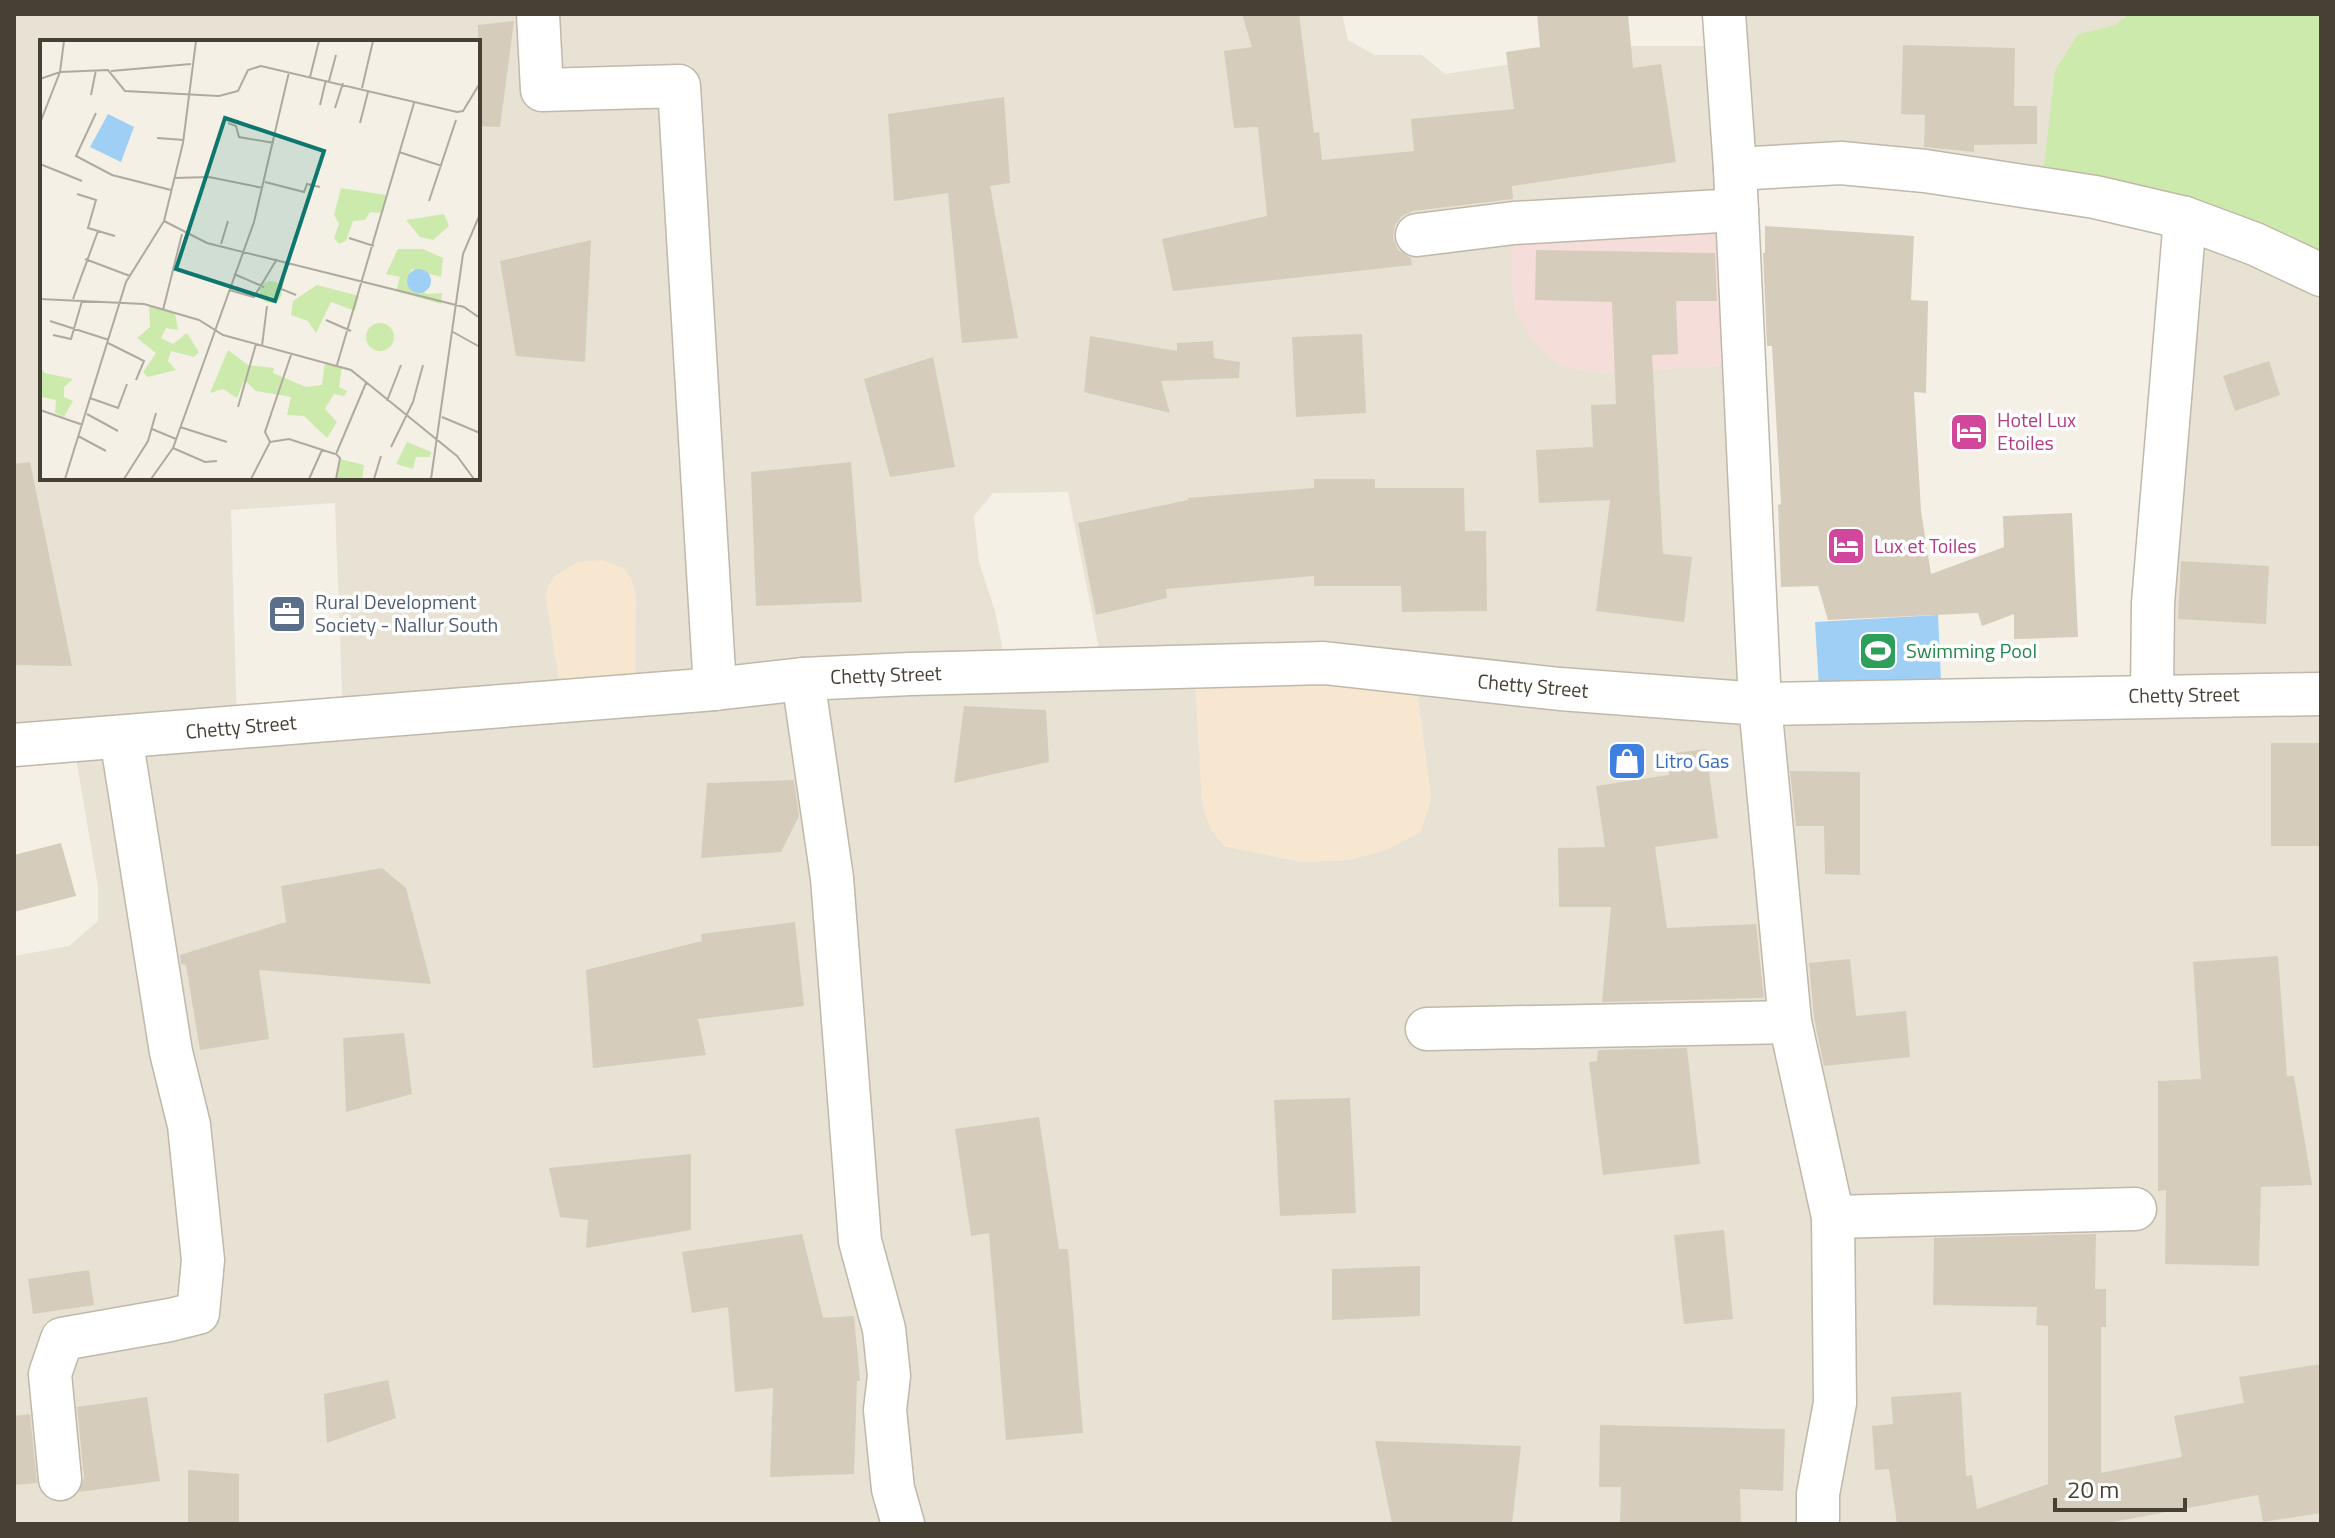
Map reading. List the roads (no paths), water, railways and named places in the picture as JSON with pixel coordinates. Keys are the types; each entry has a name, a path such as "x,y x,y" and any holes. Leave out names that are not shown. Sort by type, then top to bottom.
{"street":[{"path":"538,14 542,90 679,86 715,689"},
{"path":"1724,14 1735,169 1760,704 1790,1022 1833,1217 1835,1403 1818,1494 1818,1524"},
{"path":"1735,169 1841,163 1925,171 2095,197 2185,218 2255,244 2321,275"},
{"path":"1417,235 1514,223 1737,210"},
{"path":"2152,695 2153,603 2185,218"},
{"name":"Chetty Street","path":"14,745 715,689 803,679 1324,663 1517,685 1760,704 2321,694"},
{"path":"803,679 832,878 860,1241 884,1329 889,1376 885,1410 893,1489 903,1524"},
{"path":"60,1479 50,1374 62,1339 198,1313 203,1260 189,1125 171,1052 121,737"},
{"path":"1427,1029 1790,1022"},
{"path":"1833,1217 2135,1209"}],"water":[{"name":"Swimming Pool","path":"1938,615 1941,681 1819,688 1815,622"}],"place":[{"name":"Hotel Lux Etoiles","path":"1969,432"},
{"name":"Lux et Toiles","path":"1846,546"},
{"name":"Rural Development Society - Nallur South","path":"287,614"},
{"name":"Swimming Pool","path":"1878,651"},
{"name":"Litro Gas","path":"1627,761"}]}
